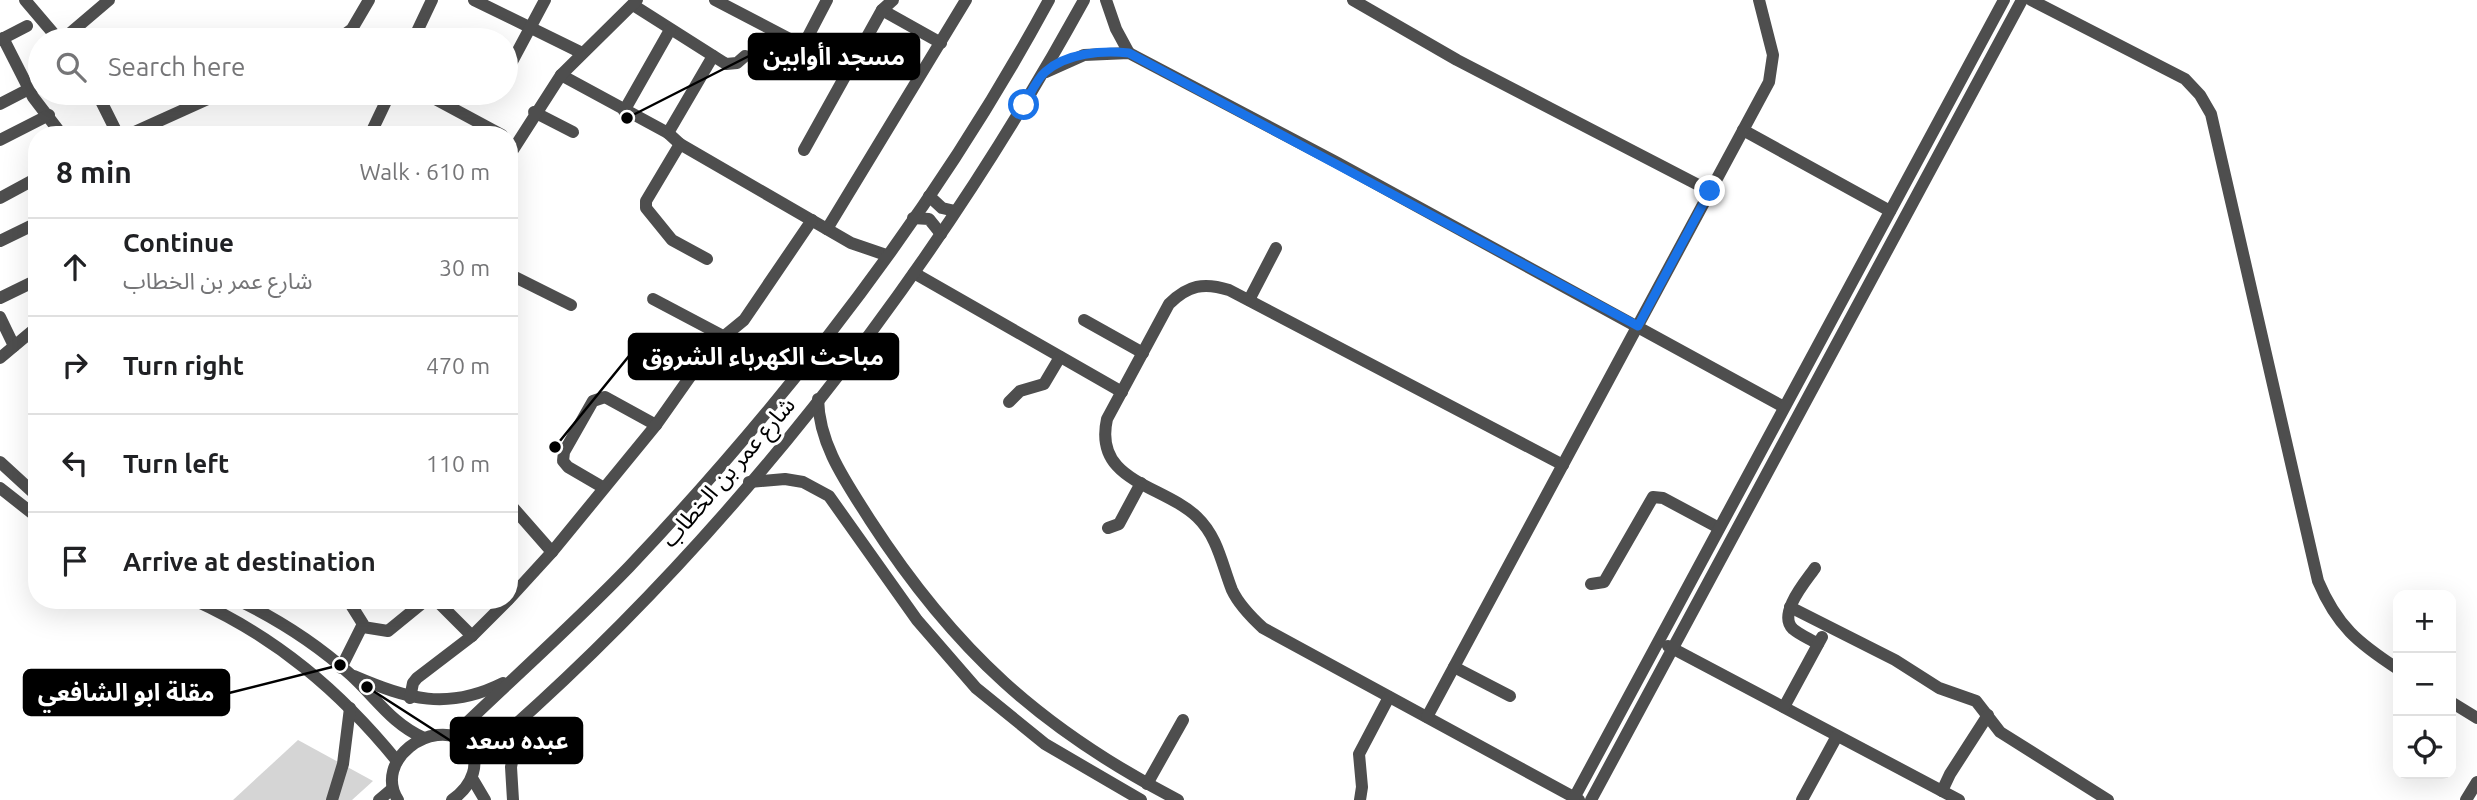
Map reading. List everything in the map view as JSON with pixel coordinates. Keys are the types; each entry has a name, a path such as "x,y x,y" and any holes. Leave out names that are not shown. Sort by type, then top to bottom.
{"street":[{"path":"25,0 50,28"},
{"path":"75,28 109,0"},
{"path":"353,28 369,0"},
{"path":"419,28 432,0"},
{"path":"474,0 582,53"},
{"path":"518,50 545,0"},
{"path":"715,0 849,70"},
{"path":"803,46 827,0"},
{"path":"804,150 882,9 892,0"},
{"path":"827,229 966,0"},
{"name":"شارع عمر بن الخطاب","path":"454,735 629,567 722,466 794,378 929,196 977,124 1049,0"},
{"name":"شارع عمر بن الخطاب","path":"475,760 615,628 749,482 818,399 914,274 941,234 1044,73 1084,0"},
{"path":"1106,0 1116,29 1129,53"},
{"path":"1353,0 1457,60 1710,191"},
{"path":"1426,717 1769,82 1772,69 1770,41 1759,0"},
{"path":"1563,465 1248,300 1213,285 1197,285 1181,292 1170,304 1107,419 1105,447 1120,470 1186,509 1205,526 1217,547 1233,592 1263,628 1576,799 1658,641 2004,0"},
{"path":"1591,800 2022,0"},
{"path":"2031,0 2185,79 2200,95 2211,114 2318,581 2343,627 2361,645 2393,665"},
{"path":"518,134 561,75 635,2 670,30 713,57 731,65 745,56"},
{"path":"882,9 941,43"},
{"path":"27,26 2,39 28,87"},
{"path":"624,111 670,30"},
{"path":"1044,73 1084,55 1129,53 1784,407"},
{"path":"668,133 713,57"},
{"path":"561,75 668,133 680,144 851,243 886,256"},
{"path":"0,104 28,90"},
{"path":"41,105 56,126"},
{"path":"104,105 116,126"},
{"path":"140,126 191,105"},
{"path":"374,126 384,105"},
{"path":"446,105 485,126"},
{"path":"534,112 573,132"},
{"path":"0,140 49,115"},
{"path":"1744,130 1890,211"},
{"path":"680,144 646,201 646,208 672,240 707,259"},
{"path":"0,198 28,183"},
{"path":"929,196 942,208 955,211"},
{"path":"913,218 929,219 941,234"},
{"path":"518,587 552,552 656,425 711,347 744,320 812,220"},
{"path":"0,241 28,227"},
{"path":"1248,300 1276,248"},
{"path":"914,274 1122,392"},
{"path":"518,278 571,305"},
{"path":"0,298 28,284"},
{"path":"653,299 723,336"},
{"path":"0,317 14,346"},
{"path":"1083,320 1143,353"},
{"path":"0,358 28,338"},
{"path":"1009,402 1020,391 1044,384 1060,357"},
{"path":"604,488 568,467 563,461 565,452 593,401 605,397 656,425"},
{"path":"818,399 821,431 827,446 896,561 972,654 1026,704 1077,742 1178,800"},
{"path":"0,462 28,488"},
{"path":"749,482 785,479 803,482 829,496 891,586 949,660 1014,719 1074,764 1135,799"},
{"path":"1108,528 1119,524 1141,483"},
{"path":"0,488 28,510"},
{"path":"1591,584 1604,582 1653,497 1663,498 1719,528"},
{"path":"518,513 552,552"},
{"path":"1815,568 1790,607 1790,626 1818,644"},
{"path":"1790,607 1895,660 1939,688 1976,701 2000,732 2108,800"},
{"path":"211,609 269,640 309,670 350,708 397,761"},
{"path":"254,609 346,671 396,723 424,738"},
{"path":"346,671 363,620 355,609"},
{"path":"362,627 388,631 415,609"},
{"path":"445,609 472,636"},
{"path":"410,698 410,690 417,678 472,636 497,609"},
{"path":"1784,707 1827,627"},
{"path":"1658,641 1959,800"},
{"path":"1454,667 1510,696"},
{"path":"346,671 410,698 458,698 489,690 513,678"},
{"path":"1360,800 1362,787 1359,754 1389,697"},
{"path":"1014,719 1026,704"},
{"path":"2456,705 2477,718"},
{"path":"332,800 343,764 350,708"},
{"path":"1942,791 1988,715"},
{"path":"513,800 511,767 521,719"},
{"path":"1147,784 1183,720"},
{"path":"379,800 395,794 391,776 397,761 409,747 424,738 454,735 470,747 475,760 472,778 452,800"},
{"path":"1802,800 1837,736"},
{"path":"472,778 485,800"},
{"path":"2466,800 2477,782"}],"shaded area":[{"path":"298,740 373,781 352,800 233,800"}],"place":[{"name":"مسجد اأوابين","path":"627,118"},
{"name":"مباحث الكهرباء الشروق","path":"555,447"},
{"name":"مقلة ابو الشافعي","path":"340,665"},
{"name":"عبده سعد","path":"367,687"}],"route":[{"path":"1024,105 1044,73 1063,62 1107,51 1129,53 1638,326 1710,191"}]}
